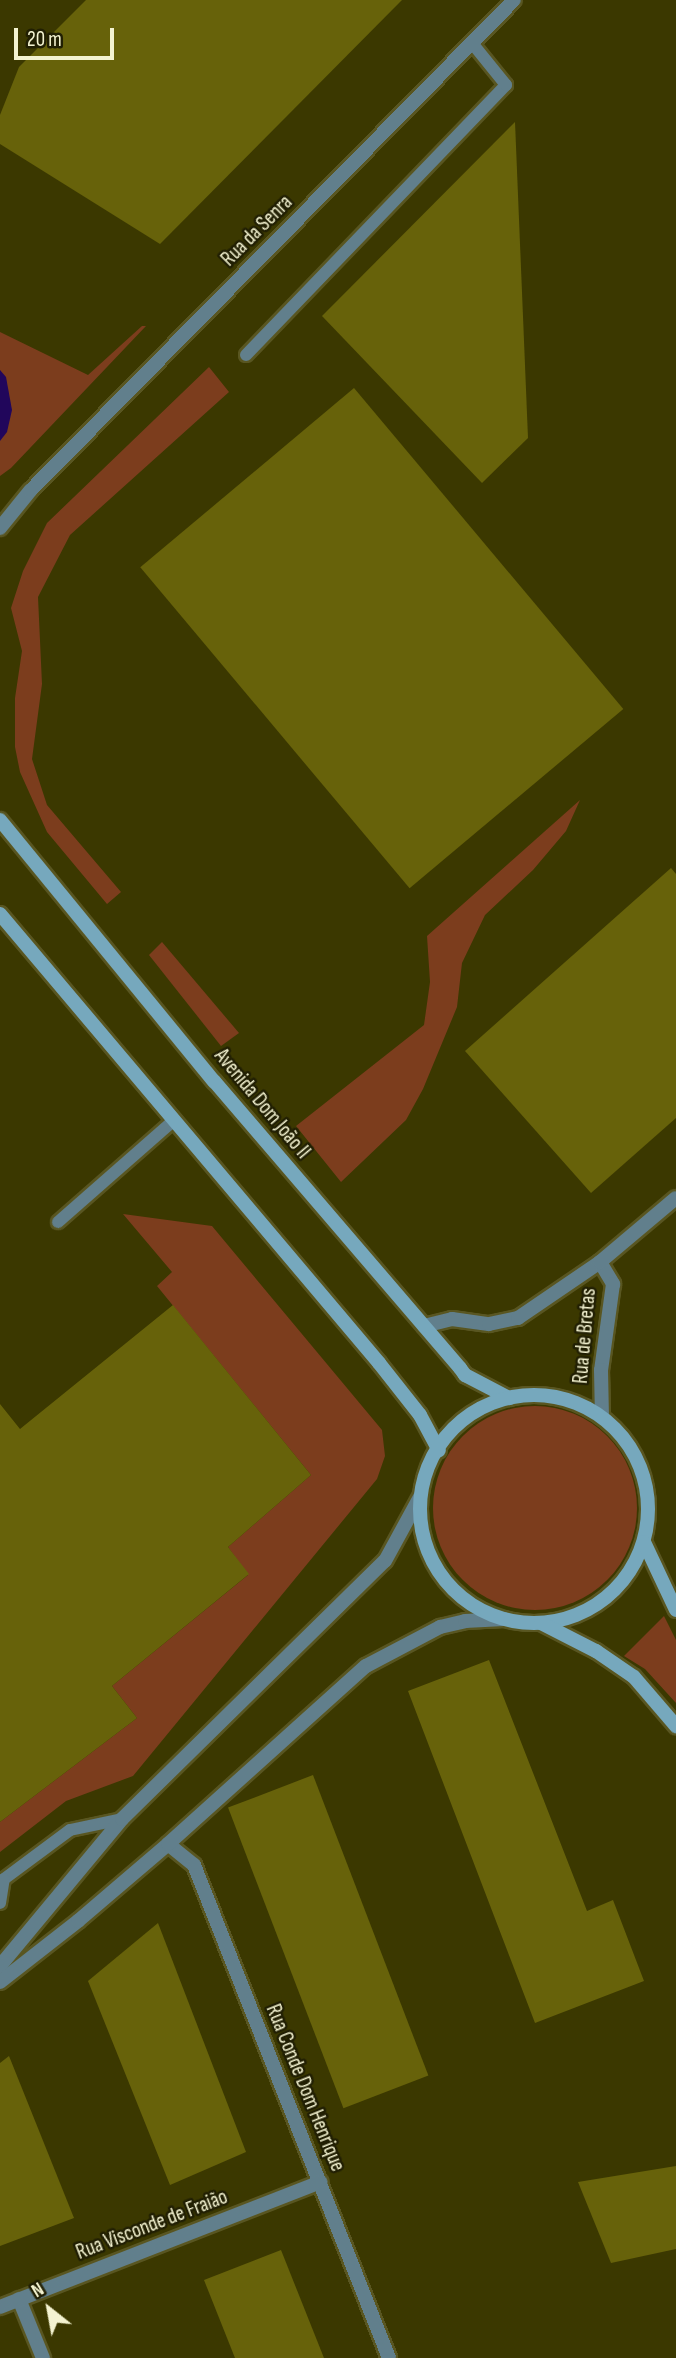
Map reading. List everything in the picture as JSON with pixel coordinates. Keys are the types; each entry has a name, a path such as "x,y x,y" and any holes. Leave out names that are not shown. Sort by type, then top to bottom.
{"main road":[{"name":"Avenida Dom João II","path":"0,820 215,1081 466,1375 509,1398"},
{"path":"0,914 379,1363 420,1415 439,1450"},
{"path":"550,1396 577,1403 602,1416 622,1435 637,1457 646,1482 648,1523 644,1542 626,1577 609,1595 571,1617 541,1623 503,1619 482,1611 455,1592 439,1573 425,1545 420,1521 420,1497 424,1479 448,1433 465,1418 489,1404 509,1398 550,1396"},
{"path":"644,1542 676,1610"},
{"path":"541,1623 596,1651 634,1677 676,1726"}],"street":[{"name":"Rua da Senra","path":"0,528 30,491 514,0"},
{"name":"Rua da Senra","path":"0,513 30,491"},
{"name":"Rua de Bretas","path":"424,1326 452,1319 489,1324 518,1318 600,1262 676,1198"},
{"name":"Rua de Bretas","path":"600,1262 613,1284 601,1370 602,1416"},
{"path":"0,1966 122,1819 385,1561 420,1497"},
{"path":"0,1982 78,1922 366,1666 440,1627 465,1620 503,1619"},
{"name":"Rua Conde Dom Henrique","path":"168,1844 194,1866 389,2358"},
{"name":"Rua Visconde de Fraião","path":"0,2307 320,2182"},
{"path":"19,2300 43,2358"}],"lane":[{"path":"246,355 506,85 472,43"},
{"path":"58,1222 174,1119"},
{"path":"0,1903 2,1880 70,1830 122,1819"}],"shaded area":[{"path":"142,326 146,326 11,468 0,476 0,332 88,375"},
{"path":"209,367 229,392 70,535 38,597 42,684 32,759 47,805 121,892 107,904 47,832 20,772 15,747 15,698 22,651 11,608 23,571 47,523"},
{"path":"0,370 6,377 12,410 7,432 0,441"},
{"path":"580,800 566,831 533,870 485,915 462,963 457,1007 423,1089 406,1120 341,1182 296,1126 424,1025 430,982 427,936"},
{"path":"162,942 239,1033 221,1046 149,955"},
{"path":"123,1214 212,1226 382,1430 385,1456 377,1479 133,1776 66,1801 0,1852 0,1822 137,1718 112,1686 248,1575 228,1547 311,1475 157,1286 172,1272"},
{"path":"535,1406 574,1414 592,1423 607,1436 620,1451 629,1469 637,1508 629,1547 620,1565 607,1580 592,1593 574,1602 535,1610 496,1602 478,1593 463,1580 450,1565 441,1547 433,1508 441,1469 450,1451 463,1436 478,1423 496,1414"},
{"path":"664,1616 676,1640 676,1703 645,1669 624,1656"}],"building":[{"path":"86,0 402,0 160,244 0,144 0,115 19,67"},
{"path":"515,122 528,438 482,483 322,316"},
{"path":"354,388 623,709 410,888 140,567"},
{"path":"671,868 676,874 676,1118 591,1193 465,1051"},
{"path":"173,1305 311,1475 228,1547 249,1574 112,1686 137,1718 0,1822 0,1404 20,1429"},
{"path":"489,1660 587,1911 613,1900 644,1981 535,2023 408,1691"},
{"path":"313,1775 428,2076 343,2108 228,1808"},
{"path":"158,1923 246,2152 170,2185 88,1981"},
{"path":"9,2056 74,2218 0,2246 0,2063"},
{"path":"676,2166 676,2249 611,2263 578,2182"},
{"path":"281,2250 324,2358 235,2358 204,2280"}]}
